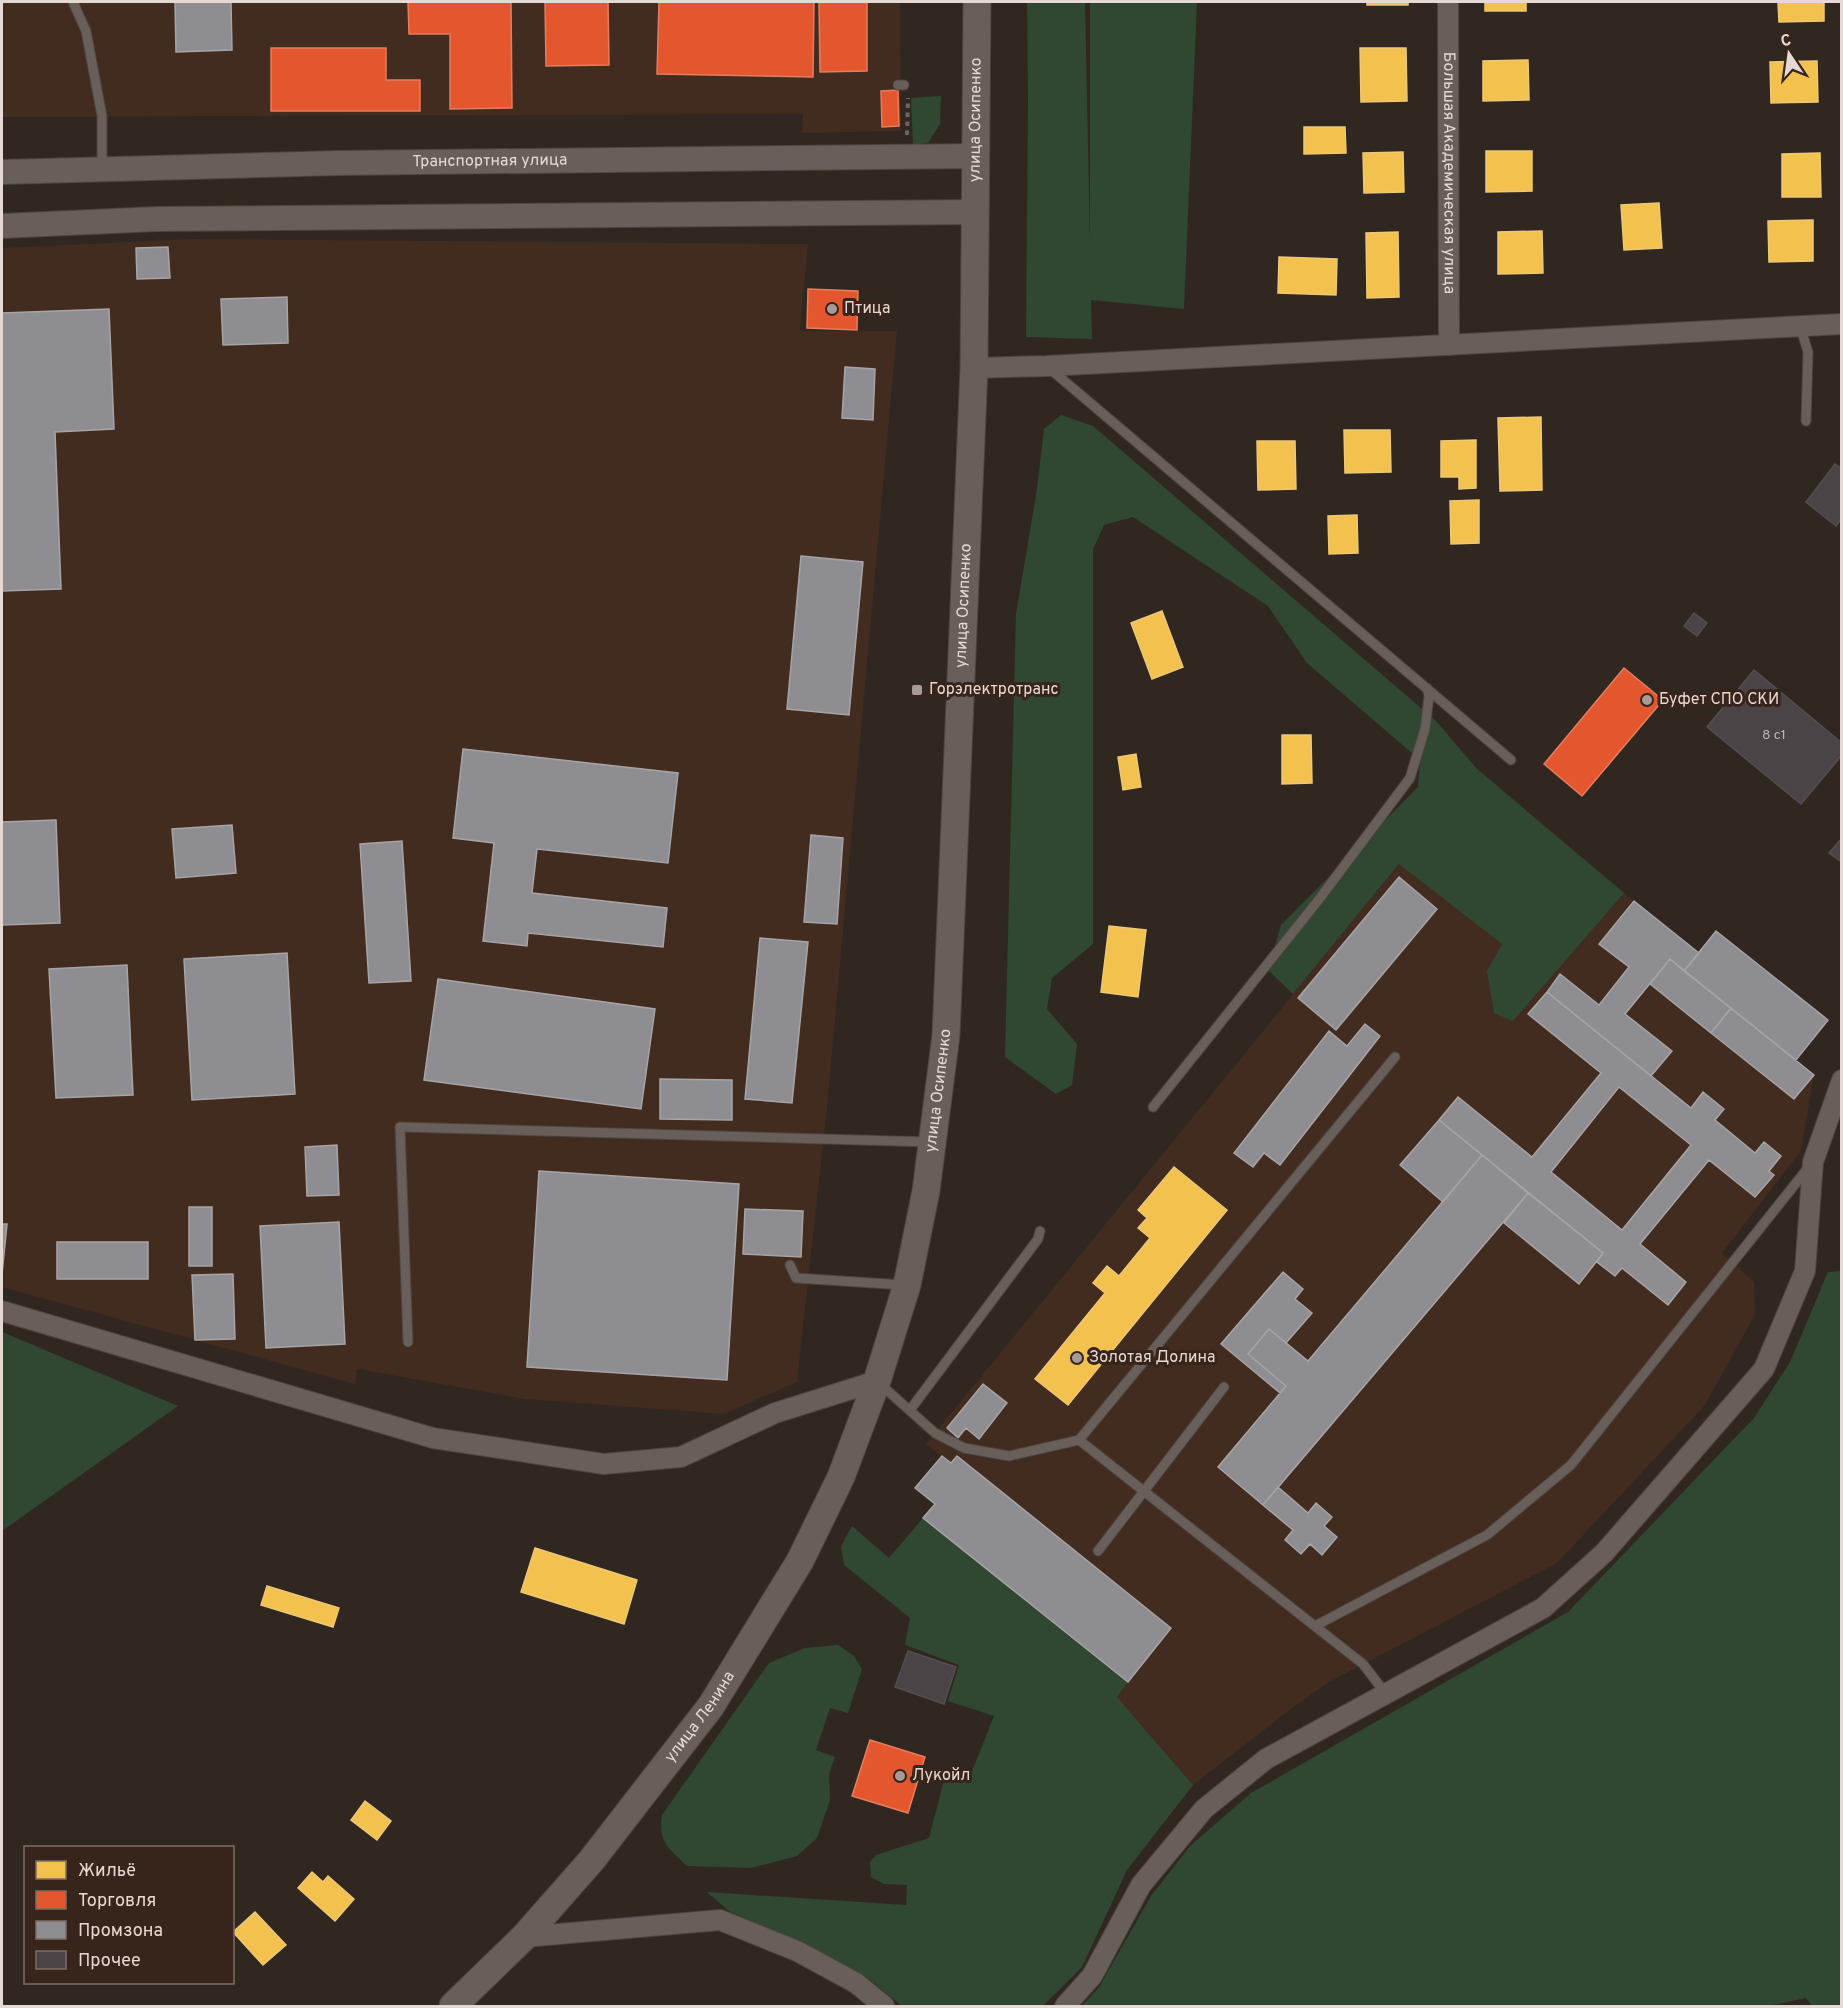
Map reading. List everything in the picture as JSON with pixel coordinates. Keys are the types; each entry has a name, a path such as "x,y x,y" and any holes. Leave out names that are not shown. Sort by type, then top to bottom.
{"main road":[{"name":"улица Осипенко","path":"878,1381 907,1285 926,1191 946,1035 974,368 977,2"},
{"name":"улица Ленина","path":"453,2007 524,1937 591,1861 711,1706 800,1561 842,1477 878,1381"}],"street":[{"name":"Большая Академическая улица","path":"1448,2 1449,345"},
{"name":"Транспортная улица","path":"2,172 339,163 977,156"},
{"path":"2,226 156,219 976,212"},
{"path":"974,368 1842,324"},
{"path":"1065,2007 1092,1976 1141,1885 1204,1809 1266,1759 1543,1608 1604,1553 1764,1369 1804,1271 1813,1162 1842,1080"},
{"path":"2,1311 433,1438 604,1464 681,1457 775,1413 878,1381"},
{"path":"524,1937 720,1920 797,1951 856,1983 884,2007"}],"lane":[{"path":"73,2 86,31 102,116 102,169"},
{"path":"1800,326 1808,352 1806,421"},
{"path":"1047,366 1511,760"},
{"path":"1153,1107 1317,902 1410,778 1425,729 1429,696 1427,688"},
{"path":"878,1381 935,1433 964,1448 1009,1456 1079,1440 1395,1057"},
{"path":"408,1342 400,1127 932,1142"},
{"path":"1315,1626 1487,1535 1571,1465 1813,1162"},
{"path":"910,1410 1038,1239 1040,1231"},
{"path":"790,1265 796,1278 907,1285"},
{"path":"1098,1551 1224,1387"},
{"path":"1079,1440 1363,1665 1386,1694"}],"path":[{"path":"907,157 908,98"}],"shaded area":[{"path":"2,2 900,2 901,131 802,133 803,114 2,117"},
{"path":"193,239 808,244 800,331 897,331 827,1108 797,1382 724,1414 525,1399 357,1369 355,1384 2,1287 2,248"},
{"path":"1477,769 1698,952 1716,931 1796,1060 1814,1075 1801,1151 1722,1253 1754,1282 1755,1315 1705,1405 1557,1563 1329,1682 1193,1785 1116,1696 1127,1681 923,1518 935,1504 915,1488 941,1456 926,1444"}],"green space":[{"path":"1027,2 1085,2 1090,245 1090,2 1197,2 1184,309 1091,300 1092,339 1026,337"},
{"path":"941,96 940,124 928,143 913,145 911,98"},
{"path":"1061,415 1093,426 1436,721 1477,769 1624,893 1513,1021 1494,1013 1487,971 1502,944 1399,864 1293,994 1268,970 1281,925 1418,787 1420,760 1307,663 1268,606 1133,517 1104,525 1093,549 1093,944 1052,978 1047,1009 1077,1044 1072,1085 1056,1094 1005,1057 1016,614 1037,489 1044,429"},
{"path":"1841,1271 1841,2006 1812,2006 1806,1998 1768,2006 1082,2006 1099,1987 1151,1896 1190,1846 1251,1793 1568,1612 1754,1418 1790,1362 1828,1272"},
{"path":"2,1332 178,1406 2,1531"},
{"path":"923,1518 1128,1682 1117,1697 1193,1785 1127,1870 1082,1967 1043,2006 902,2006 864,1975 729,1911 707,1892 906,1905 907,1885 884,1884 871,1877 870,1862 876,1855 929,1838 945,1776 971,1774 994,1716 948,1701 959,1665 905,1645 910,1618 844,1565 841,1546 852,1526 889,1558"},
{"path":"838,1645 854,1656 862,1669 848,1713 830,1708 816,1750 835,1757 829,1774 830,1800 817,1838 797,1856 751,1868 687,1866 663,1839 662,1815 769,1663 805,1648"}],"building: Жильё":[{"path":"1367,2 1408,2 1408,5 1367,5"},
{"path":"1485,2 1526,2 1526,11 1485,11"},
{"path":"1778,2 1824,2 1824,21 1779,22"},
{"path":"1360,48 1406,48 1407,101 1361,102"},
{"path":"1528,60 1529,100 1483,101 1483,61"},
{"path":"1817,61 1818,102 1771,103 1770,62"},
{"path":"1304,127 1345,127 1346,153 1304,154"},
{"path":"1486,151 1532,151 1532,191 1486,192"},
{"path":"1403,152 1404,192 1364,193 1363,153"},
{"path":"1820,153 1821,197 1782,197 1782,154"},
{"path":"1659,203 1662,248 1624,250 1621,205"},
{"path":"1813,220 1813,261 1769,262 1768,221"},
{"path":"1542,231 1543,273 1498,274 1498,232"},
{"path":"1398,232 1399,297 1367,298 1366,233"},
{"path":"1279,257 1337,259 1336,295 1278,293"},
{"path":"1541,417 1542,490 1500,491 1498,418"},
{"path":"1344,430 1390,430 1391,472 1345,473"},
{"path":"1476,440 1476,488 1459,489 1459,477 1441,477 1441,441"},
{"path":"1257,441 1295,441 1296,489 1258,490"},
{"path":"1479,500 1479,543 1451,544 1450,501"},
{"path":"1357,515 1358,553 1329,554 1328,516"},
{"path":"1162,611 1183,667 1152,679 1131,623"},
{"path":"1282,735 1311,735 1312,783 1282,784"},
{"path":"1136,754 1141,787 1123,790 1118,757"},
{"path":"1109,926 1146,930 1138,997 1101,992"},
{"path":"1174,1167 1227,1210 1068,1405 1035,1379 1105,1293 1093,1283 1107,1266 1119,1276 1150,1238 1138,1228 1147,1218 1138,1210"},
{"path":"535,1548 637,1580 624,1624 521,1592"},
{"path":"267,1586 339,1608 333,1627 261,1605"},
{"path":"365,1801 391,1821 377,1840 351,1820"},
{"path":"312,1872 323,1882 328,1876 354,1899 335,1921 298,1888"},
{"path":"255,1912 286,1945 263,1965 234,1931"}],"building: Торговля":[{"path":"408,2 511,2 512,108 450,109 450,34 409,34"},
{"path":"545,2 608,2 609,65 546,66"},
{"path":"659,2 814,2 813,77 657,74"},
{"path":"819,2 867,2 867,71 820,72"},
{"path":"271,48 386,48 386,80 420,80 420,111 271,111"},
{"path":"898,90 899,126 882,127 881,91"},
{"name":"Птица","path":"808,289 858,291 857,330 807,328"},
{"path":"1624,668 1663,700 1582,796 1544,764"},
{"path":"870,1740 925,1757 908,1813 852,1796"}],"building: Промзона":[{"path":"175,2 231,2 232,50 176,52"},
{"path":"168,247 170,278 137,279 136,248"},
{"path":"287,297 288,343 223,345 221,299"},
{"path":"109,309 114,429 55,432 61,589 2,591 2,313"},
{"path":"845,367 875,369 873,420 842,418"},
{"path":"801,556 863,562 849,715 787,709"},
{"path":"463,749 678,773 668,863 537,849 532,893 667,908 663,947 528,933 527,946 483,941 494,843 453,838"},
{"path":"56,820 60,923 2,925 2,822"},
{"path":"232,825 236,873 176,878 172,829"},
{"path":"811,835 843,838 837,924 804,922"},
{"path":"402,841 411,981 369,983 360,844"},
{"path":"1399,877 1437,909 1336,1030 1298,998"},
{"path":"1634,901 1699,953 1684,971 1670,959 1625,1014 1672,1051 1651,1076 1547,992 1560,974 1599,1005 1629,967 1599,944"},
{"path":"1716,931 1828,1020 1796,1060 1684,971"},
{"path":"760,938 808,942 792,1103 745,1099"},
{"path":"287,953 295,1094 192,1100 184,959"},
{"path":"1670,959 1731,1008 1711,1033 1650,984"},
{"path":"127,965 133,1095 56,1098 49,969"},
{"path":"438,979 655,1009 641,1109 424,1080"},
{"path":"1547,992 1691,1108 1703,1092 1724,1109 1715,1120 1755,1153 1764,1142 1781,1156 1769,1171 1774,1175 1755,1197 1709,1160 1640,1244 1686,1282 1668,1305 1622,1268 1615,1276 1597,1262 1603,1253 1439,1120 1458,1097 1532,1157 1601,1073 1528,1014","holes":["1619,1087 1691,1145 1622,1230 1551,1172"]},
{"path":"1731,1008 1814,1075 1794,1099 1711,1033"},
{"path":"1365,1024 1380,1036 1280,1165 1264,1153 1253,1167 1234,1153 1329,1031 1347,1046"},
{"path":"660,1079 732,1080 732,1120 660,1119"},
{"path":"1439,1120 1482,1155 1443,1202 1400,1165"},
{"path":"337,1145 339,1195 307,1196 305,1147"},
{"path":"1482,1155 1528,1193 1263,1505 1218,1467 1286,1386 1248,1354 1269,1329 1308,1361"},
{"path":"539,1171 739,1184 727,1380 527,1367"},
{"path":"1528,1193 1603,1253 1579,1284 1504,1223"},
{"path":"189,1207 212,1207 212,1266 189,1266"},
{"path":"745,1209 803,1211 801,1257 743,1254"},
{"path":"339,1222 345,1344 266,1348 260,1226"},
{"path":"2,1224 7,1224 2,1274"},
{"path":"57,1242 148,1242 148,1279 57,1279"},
{"path":"1283,1272 1303,1289 1295,1299 1312,1313 1286,1343 1269,1329 1248,1354 1286,1386 1280,1393 1221,1344"},
{"path":"233,1274 235,1339 195,1340 192,1275"},
{"path":"983,1384 1007,1403 979,1439 966,1428 958,1438 947,1428"},
{"path":"942,1456 951,1463 957,1456 1171,1628 1128,1682 923,1518 935,1504 915,1488"},
{"path":"1278,1487 1308,1513 1316,1503 1332,1517 1324,1526 1337,1537 1322,1555 1310,1544 1301,1554 1285,1540 1293,1530 1263,1505"}],"building: Прочее":[{"path":"1835,464 1842,469 1842,518 1836,526 1806,502"},
{"path":"1694,613 1707,623 1697,636 1684,626"},
{"path":"1754,670 1842,743 1842,755 1801,804 1707,727"},
{"path":"1842,838 1842,862 1829,853"},
{"path":"908,1651 956,1667 944,1704 895,1687"}],"place":[{"name":"Птица","path":"832,309"},
{"name":"Горэлектротранс","path":"917,690"},
{"name":"Буфет СПО СКИ","path":"1647,700"},
{"name":"Золотая Долина","path":"1077,1358"},
{"name":"Лукойл","path":"900,1776"}]}
